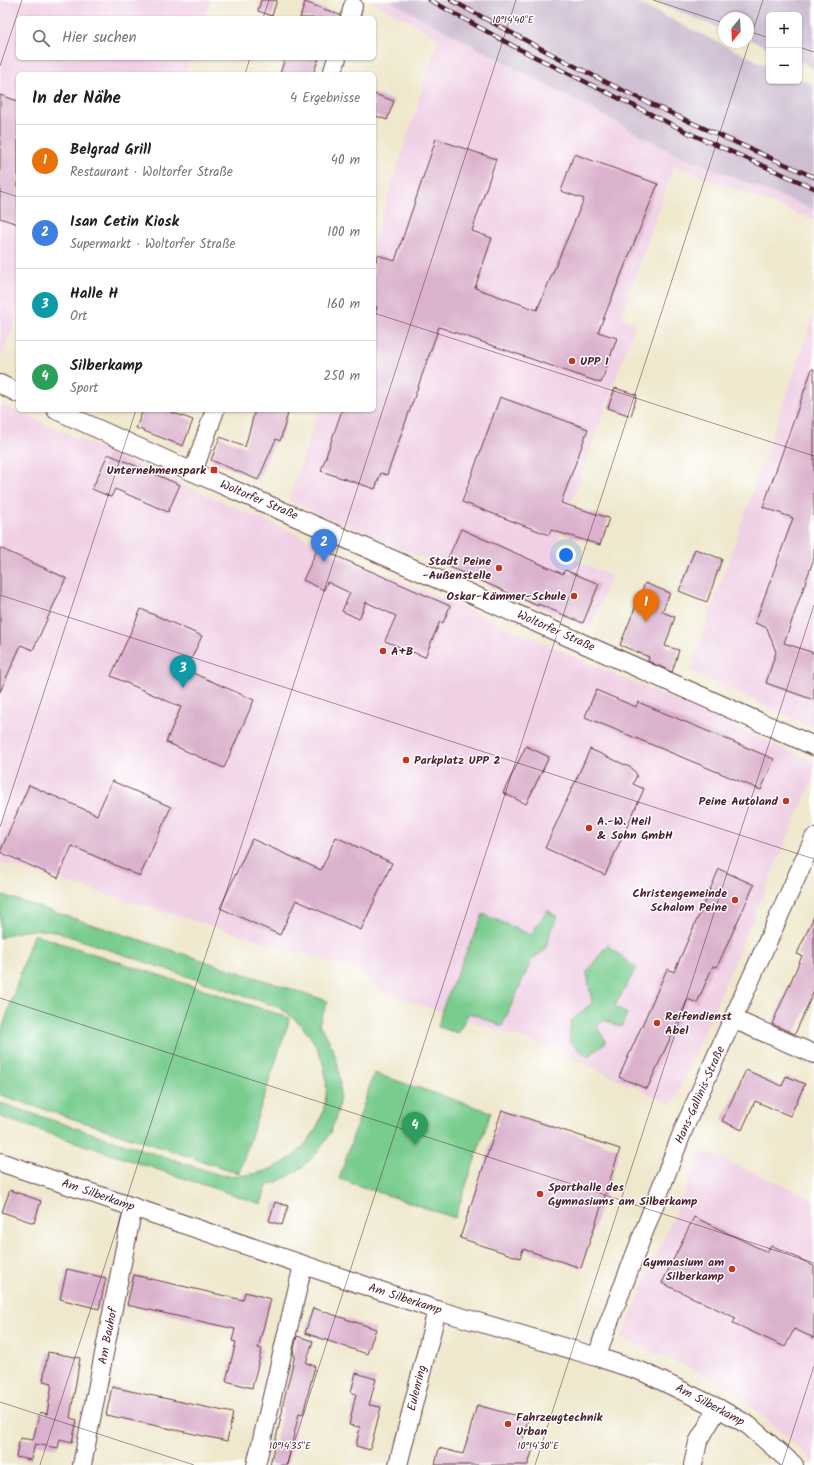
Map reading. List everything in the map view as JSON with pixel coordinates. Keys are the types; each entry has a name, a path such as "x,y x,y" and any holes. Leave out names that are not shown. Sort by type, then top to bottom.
{"street":[{"path":"333,72 336,60"},
{"path":"0,384 16,392"},
{"name":"Woltorfer Straße","path":"60,412 193,472 481,597 814,746"},
{"path":"193,472 213,412"},
{"name":"Hans-Gallinis-Straße","path":"598,1357 607,1328 684,1128 812,848"},
{"path":"733,1019 814,1054"},
{"name":"Am Silberkamp","path":"0,1162 437,1310 598,1357 643,1372 718,1408 748,1425 794,1465"},
{"name":"Am Bauhof","path":"82,1465 133,1207"},
{"path":"256,1465 303,1265"},
{"name":"Eulenring","path":"398,1465 437,1310"},
{"path":"693,1465 698,1442 718,1408"}],"shaded area":[{"path":"0,0 211,0 205,16 16,16 16,60 189,60 185,72 16,72 16,318 0,362"},
{"path":"370,0 388,0 674,153 814,210 814,220 674,165 621,317 635,324 554,551 612,576 590,629 289,501 318,412 376,412 376,233 439,38"},
{"path":"388,0 631,0 718,42 718,48 730,48 766,65 766,84 802,84 802,80 814,85 814,210 674,153"},
{"path":"651,0 814,0 814,68 802,62 802,12 766,12 766,47 754,42 754,12 718,12 718,28"},
{"path":"814,315 814,728 690,671"},
{"path":"0,404 814,762 814,776 673,1105 551,1048 381,991 360,971 0,862"},
{"name":"Gymnasium am Silberkamp","path":"702,1150 814,1199 814,1462 728,1385 621,1338"}],"green space":[{"path":"2,895 328,1001 319,1024 329,1040 336,1058 340,1095 337,1113 331,1131 322,1147 295,1173 267,1186 261,1204 0,1117 0,1103 220,1175 256,1173 285,1162 307,1142 321,1117 326,1089 322,1060 307,1032 280,1008 54,931 27,931 13,933 0,938 0,901"},
{"path":"547,910 557,917 544,951 532,959 502,1026 469,1013 458,1033 438,1027 444,1004 483,914 531,935"},
{"path":"33,934 290,1018 239,1173 0,1095 0,1036"},
{"path":"607,945 636,968 615,1006 627,1014 621,1027 603,1020 597,1027 606,1042 588,1057 569,1042 571,1021 592,1003 587,972"},
{"path":"374,1073 491,1112 455,1218 339,1179"}],"building":[{"path":"261,0 277,0 272,16 258,11"},
{"path":"305,2 340,15 340,16 301,16"},
{"path":"284,60 318,60 314,72 281,72"},
{"path":"0,95 16,100 16,223 0,218"},
{"path":"376,95 394,101 387,120 376,116"},
{"path":"436,139 496,159 472,231 492,238 475,288 537,310 584,199 561,191 574,154 658,184 598,332 617,338 601,383 439,327 387,475 381,473 375,489 321,471 341,412 376,412 376,260 378,255 395,261"},
{"path":"812,369 814,369 814,558 784,643 814,653 814,700 766,683 776,652 767,628 755,623 793,518 763,507"},
{"path":"615,388 637,395 631,416 608,408"},
{"path":"500,397 588,429 561,503 609,518 600,545 551,530 549,535 462,502"},
{"path":"142,412 171,412 193,420 183,446 136,428"},
{"path":"254,412 288,412 280,441 276,439 258,480 211,460 220,437 245,447"},
{"path":"108,454 180,485 168,512 115,489 111,497 92,489"},
{"name":"Stadt Peine -Außenstelle","path":"461,529 563,574 565,570 599,584 583,623 538,604 538,606 445,565"},
{"path":"0,548 66,578 33,650 21,645 0,692"},
{"path":"318,548 450,606 443,623 440,621 425,657 385,641 396,616 366,602 359,619 342,611 350,593 327,582 324,590 303,580"},
{"path":"695,549 722,559 707,602 679,591"},
{"path":"645,583 670,593 662,612 675,617 665,646 679,650 672,672 648,661 649,657 620,645"},
{"path":"141,609 202,636 186,670 254,700 224,768 166,742 181,707 111,676"},
{"path":"596,690 636,707 638,702 774,759 761,790 585,717"},
{"path":"526,746 549,757 526,804 503,793"},
{"path":"590,749 632,768 637,775 633,784 644,789 605,875 545,848"},
{"path":"112,781 171,807 140,876 72,846 58,878 0,852 29,785 97,815"},
{"path":"336,837 392,863 361,930 296,900 280,935 220,908 252,839 321,870"},
{"path":"719,869 754,885 717,967 713,966 697,1003 688,999 647,1089 619,1077 667,969 674,972"},
{"path":"814,916 814,991 795,1034 772,1024 802,956 797,954"},
{"path":"746,1070 782,1086 786,1076 805,1084 790,1116 755,1101 742,1130 722,1121"},
{"name":"Sporthalle des Gymnasiums am Silberkamp","path":"502,1110 620,1149 581,1268 523,1249 520,1258 460,1238"},
{"path":"10,1190 41,1201 34,1223 2,1212"},
{"path":"275,1202 288,1206 282,1225 269,1221"},
{"path":"694,1217 767,1252 771,1245 814,1266 814,1338 794,1329 785,1347 733,1323 736,1318 662,1283"},
{"path":"67,1269 106,1278 99,1309 60,1299"},
{"path":"134,1275 243,1300 245,1292 271,1299 258,1348 262,1349 252,1388 226,1381 236,1342 232,1341 235,1329 127,1305"},
{"path":"313,1308 376,1329 367,1354 305,1333"},
{"path":"297,1336 313,1341 306,1363 315,1366 303,1414 299,1413 287,1465 270,1465 295,1355 293,1354"},
{"path":"48,1352 80,1358 70,1418 77,1420 72,1442 60,1439 58,1448 35,1444 31,1460 16,1457 20,1438 33,1440 40,1412 47,1414 52,1383 43,1381"},
{"path":"356,1373 376,1379 369,1405 381,1407 370,1450 356,1446 360,1427 349,1425 356,1394 351,1392"},
{"path":"112,1387 233,1413 227,1441 106,1415"},
{"path":"477,1405 528,1419 522,1442 534,1446 528,1465 435,1465 439,1448 463,1454"}],"railway":[{"path":"430,0 515,47 691,134 814,188"},
{"path":"451,0 551,54 637,97 814,177"}],"place":[{"name":"UPP 1","path":"572,361"},
{"name":"Unternehmenspark","path":"214,470"},
{"name":"Isan Cetin Kiosk","path":"324,562"},
{"name":"Stadt Peine -Außenstelle","path":"499,568"},
{"name":"Oskar-Kämmer-Schule","path":"574,596"},
{"name":"Belgrad Grill","path":"646,622"},
{"name":"A+B","path":"383,651"},
{"name":"Halle H","path":"183,688"},
{"name":"Parkplatz UPP 2","path":"406,760"},
{"name":"Peine Autoland","path":"786,801"},
{"name":"A.-W. Heil & Sohn GmbH","path":"589,828"},
{"name":"Christengemeinde Schalom Peine","path":"735,900"},
{"name":"Reifendienst Abel","path":"657,1023"},
{"name":"Silberkamp","path":"415,1145"},
{"name":"Sporthalle des Gymnasiums am Silberkamp","path":"540,1194"},
{"name":"Gymnasium am Silberkamp","path":"732,1269"},
{"name":"Fahrzeugtechnik Urban","path":"508,1424"}]}
